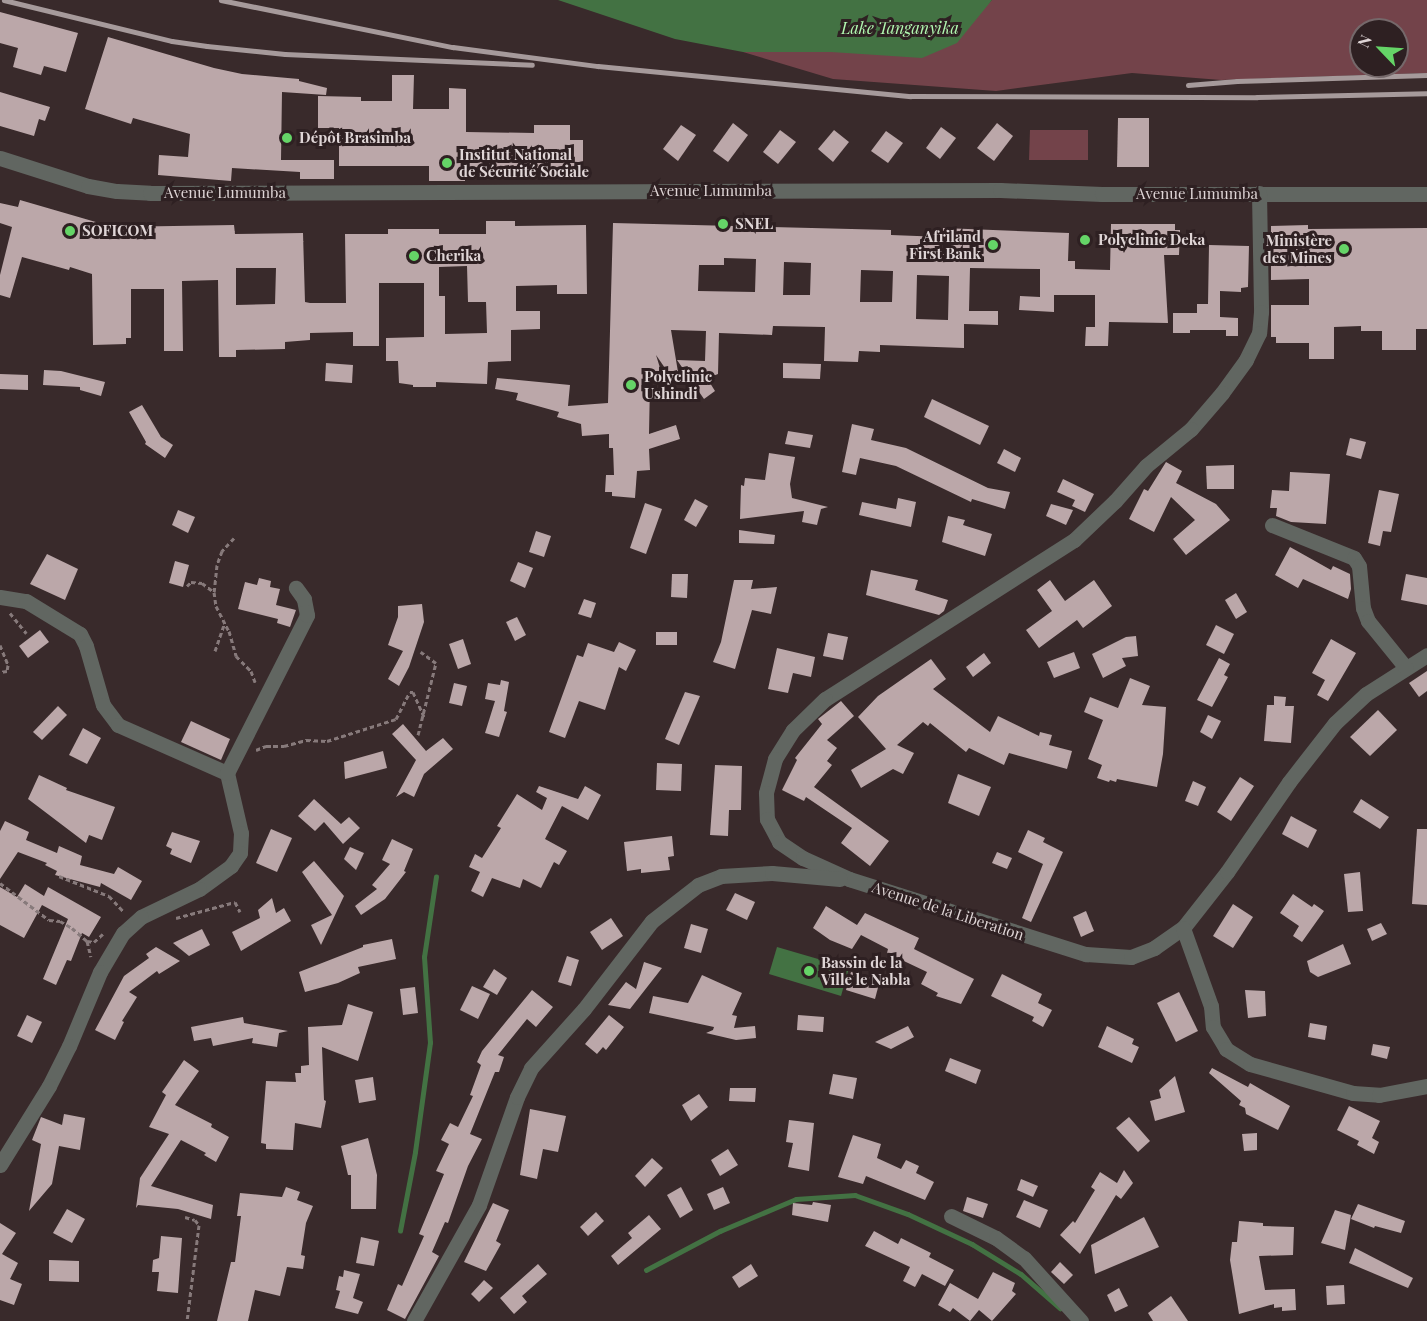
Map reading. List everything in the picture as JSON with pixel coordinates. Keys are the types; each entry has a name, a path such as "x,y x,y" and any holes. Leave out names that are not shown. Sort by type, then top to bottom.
{"street":[{"name":"Avenue Lumumba","path":"0,158 88,186 150,193 1000,190 1102,194 1427,194"},
{"name":"Avenue de la Liberation","path":"1259,194 1261,312 1259,333 1246,360 1222,393 1191,429 1146,466 1115,501 1074,540 825,699 793,730 775,759 766,793 767,819 779,842 803,858 849,879 1086,954 1131,957 1154,948 1183,928 1227,872 1289,782 1335,723 1366,694 1427,655"},
{"path":"1272,525 1354,558 1359,566 1363,608 1368,621 1406,668"},
{"path":"0,1165 59,1066 110,953 133,923 160,905 199,889 231,866 240,853 241,833 227,773 307,615 304,598 296,588"},
{"path":"2,602 26,601 80,634 86,645 103,705 118,726 227,773"},
{"path":"414,1321 479,1205 517,1097 531,1068 584,1009 652,921 698,885 721,876 772,873 849,879"},
{"path":"1183,928 1211,1006 1213,1027 1226,1049 1250,1064 1353,1093 1379,1095 1427,1086"},
{"path":"951,1216 996,1238 1024,1258 1081,1321"}],"path":[{"path":"234,538 219,558 214,592 216,606 236,656 251,671 258,697 264,702"},
{"path":"187,586 191,582 202,583 214,592"},
{"path":"2,602 26,633"},
{"path":"215,651 224,625"},
{"path":"0,645 8,665 7,671 0,672"},
{"path":"418,735 436,663 421,651"},
{"path":"240,749 252,752 266,746 285,746 306,740 327,741 385,723 396,719 401,714 410,692 413,692 424,717"},
{"path":"59,876 109,896 133,923"},
{"path":"0,883 49,920 60,921 87,941 94,942 105,931"},
{"path":"172,918 236,902 240,912"},
{"path":"87,941 92,962"},
{"path":"185,1218 195,1220 199,1225 187,1321"}],"shaded area":[{"path":"992,0 1427,0 1427,73 1409,74 1409,18 1349,18 1349,76 1221,80 1132,73 996,91 833,79 743,52 831,52 985,7"},
{"path":"1030,130 1088,130 1088,160 1029,160"}],"water":[{"name":"Lake Tanganyika","path":"558,0 992,0 957,43 922,58 831,52 743,52 675,39"},
{"name":"Bassin de la Ville le Nabla","path":"777,947 849,968 841,996 769,974"}],"building":[{"path":"0,12 78,33 66,72 44,66 41,75 13,67 18,48 0,43"},
{"path":"108,37 214,68 242,74 299,79 299,81 327,88 326,95 282,92 281,160 334,160 334,179 300,179 300,172 232,168 231,181 158,175 159,155 188,157 190,134 133,118 131,124 85,109"},
{"path":"392,75 414,75 413,109 449,109 449,88 466,89 466,132 534,133 534,125 570,125 570,140 583,140 583,169 465,167 465,181 429,181 429,166 339,166 339,128 318,128 318,96 361,97 361,101 392,101"},
{"path":"0,92 50,107 45,121 39,119 34,136 0,126"},
{"path":"1118,118 1149,118 1149,167 1117,167"},
{"path":"733,123 748,135 728,162 713,151"},
{"path":"997,123 1013,136 994,161 977,148"},
{"path":"681,125 696,135 678,161 663,149"},
{"path":"941,127 956,138 940,159 926,148"},
{"path":"780,130 796,142 778,164 763,152"},
{"path":"834,130 849,142 833,162 818,149"},
{"path":"886,131 903,143 888,163 871,151"},
{"path":"20,200 113,227 234,225 235,234 303,233 305,302 310,303 346,303 345,234 388,234 388,229 439,229 439,234 486,234 486,221 515,221 515,226 586,225 587,294 557,294 557,285 516,286 516,311 540,311 540,329 511,330 511,361 488,362 487,384 436,382 436,387 413,387 413,385 399,383 398,361 386,361 386,338 424,337 424,283 379,283 379,346 353,346 353,332 310,333 310,340 285,342 285,349 236,350 236,357 219,357 218,280 182,281 183,351 164,351 164,289 131,289 131,338 126,338 126,344 93,345 92,274 22,257 10,298 0,295 0,275 12,227 0,223 0,203 18,207","holes":["467,266 468,302 486,302 487,333 445,334 445,296 439,296 439,267","236,268 276,268 275,304 236,305"]},
{"path":"613,223 891,230 891,235 943,237 943,228 1069,233 1068,261 1075,261 1075,269 1110,270 1111,224 1175,224 1175,230 1180,230 1179,255 1164,255 1168,323 1109,322 1108,346 1085,346 1086,327 1095,327 1095,295 1054,295 1054,312 1019,310 1020,296 1040,297 1040,269 970,268 969,311 998,311 998,325 964,324 964,348 880,345 880,352 859,351 858,362 824,361 825,327 773,326 772,335 719,333 718,374 713,376 715,379 710,383 715,391 704,399 677,360 705,361 706,331 671,330 678,372 667,371 656,355 661,371 653,371 650,383 649,434 676,425 680,439 649,449 650,470 637,471 635,498 612,496 612,492 605,492 606,475 614,475 613,448 609,448 609,434 582,436 581,424 557,417 559,412 516,400 518,393 495,389 497,378 570,385 568,406 608,403","holes":["724,258 756,259 755,292 698,291 699,265 724,265","784,262 811,263 810,295 783,295","861,270 893,271 892,302 860,302","917,275 949,276 948,320 916,319"]},
{"path":"1308,225 1308,229 1427,228 1427,329 1416,329 1416,350 1382,350 1382,331 1361,331 1361,326 1334,327 1334,359 1309,359 1309,343 1276,343 1276,337 1271,337 1271,305 1309,305 1309,279 1271,280 1271,226"},
{"path":"1209,245 1249,246 1248,287 1241,288 1241,292 1220,291 1220,317 1238,318 1238,336 1226,336 1226,330 1190,330 1190,333 1173,333 1173,313 1197,313 1197,304 1208,304"},
{"path":"326,363 353,365 352,383 325,381"},
{"path":"783,363 821,364 820,379 783,378"},
{"path":"44,370 61,371 105,382 101,396 80,390 80,387 43,385"},
{"path":"0,374 28,375 28,390 0,389"},
{"path":"932,399 989,426 980,445 924,417"},
{"path":"142,405 161,437 173,445 165,458 145,444 129,412"},
{"path":"852,424 874,429 871,440 906,448 988,488 1010,492 1005,509 972,499 971,502 896,466 860,458 856,475 842,472"},
{"path":"788,431 813,435 810,448 785,444"},
{"path":"1350,438 1366,442 1361,459 1346,455"},
{"path":"1004,449 1021,458 1015,472 997,463"},
{"path":"769,453 795,457 790,484 792,498 828,507 821,509 817,525 802,522 804,511 740,519 741,485 744,486 745,478 765,480"},
{"path":"1166,462 1182,471 1176,483 1216,504 1230,520 1186,555 1173,539 1195,520 1171,497 1154,532 1129,519 1144,489 1148,491"},
{"path":"1234,465 1234,489 1207,489 1206,466"},
{"path":"1290,472 1330,474 1326,524 1291,522 1276,516 1277,508 1270,508 1272,490 1289,491"},
{"path":"1063,479 1094,494 1085,512 1072,506 1075,500 1057,492"},
{"path":"1379,490 1399,494 1391,532 1383,531 1380,546 1368,543"},
{"path":"898,498 916,502 911,527 859,515 862,502 896,509"},
{"path":"695,499 708,506 696,527 684,520"},
{"path":"645,503 662,509 646,554 630,548"},
{"path":"1051,504 1073,510 1066,525 1046,516"},
{"path":"178,510 195,517 188,533 172,525"},
{"path":"948,516 965,520 963,525 992,534 985,556 942,542"},
{"path":"739,530 775,535 774,544 739,543"},
{"path":"536,531 551,536 544,557 529,552"},
{"path":"1290,547 1331,570 1333,566 1350,574 1351,589 1348,599 1303,579 1298,588 1275,575"},
{"path":"47,554 78,569 65,600 30,584"},
{"path":"175,561 189,565 183,587 169,583"},
{"path":"518,562 533,568 525,588 510,581"},
{"path":"871,570 918,580 915,590 948,600 944,611 939,615 866,595"},
{"path":"672,574 688,574 687,598 671,597"},
{"path":"1406,574 1427,578 1427,605 1401,600"},
{"path":"259,578 271,581 270,587 280,589 276,605 296,610 290,627 277,623 278,619 238,609 245,582 257,585"},
{"path":"734,580 753,580 751,589 777,587 771,614 752,610 735,669 713,662 721,642"},
{"path":"1050,580 1065,601 1094,580 1112,606 1083,628 1077,620 1039,648 1026,630 1052,611 1037,590"},
{"path":"1236,593 1247,612 1236,619 1225,600"},
{"path":"584,599 596,603 591,618 578,614"},
{"path":"422,604 424,622 409,667 399,686 388,679 403,651 388,645 398,617 398,606"},
{"path":"517,617 526,635 515,641 506,622"},
{"path":"1216,625 1234,634 1224,654 1206,645"},
{"path":"40,630 49,642 28,658 19,646"},
{"path":"656,632 677,632 677,645 656,645"},
{"path":"828,633 848,637 843,660 823,656"},
{"path":"1136,636 1138,656 1122,658 1126,666 1103,678 1092,654 1126,637"},
{"path":"463,639 471,664 458,669 449,644"},
{"path":"1331,639 1356,653 1328,701 1317,695 1325,680 1312,673"},
{"path":"619,642 636,650 626,671 619,667 605,710 579,701 565,738 549,732 577,655 583,657 588,643 614,652"},
{"path":"777,648 815,657 811,677 793,673 788,693 768,689"},
{"path":"1074,652 1080,668 1054,678 1047,662"},
{"path":"984,653 991,663 973,677 966,667"},
{"path":"1219,658 1230,664 1224,675 1228,677 1212,707 1197,700"},
{"path":"931,659 946,679 933,689 990,732 998,716 1039,736 1040,732 1052,735 1049,745 1072,751 1067,769 1009,753 1004,765 969,748 966,752 930,723 928,726 923,722 897,745 914,753 903,774 893,769 861,788 851,770 886,749 858,717 878,696"},
{"path":"1427,671 1427,691 1419,697 1409,683"},
{"path":"1130,678 1150,686 1142,705 1166,707 1163,754 1157,787 1117,779 1116,782 1110,780 1109,782 1097,778 1102,765 1088,759 1103,720 1084,712 1090,697 1118,708"},
{"path":"501,680 509,682 504,711 507,712 499,737 485,733 495,701 485,699 488,683 500,685"},
{"path":"454,683 467,686 462,706 449,703"},
{"path":"685,692 700,696 679,745 665,739"},
{"path":"1274,696 1286,697 1285,706 1294,706 1291,743 1264,741 1267,705 1274,705"},
{"path":"841,701 854,716 827,740 837,748 827,761 832,765 814,787 889,841 870,866 841,843 852,828 806,797 804,801 782,790 797,760 795,758 822,724 818,719"},
{"path":"58,706 67,715 42,740 33,732"},
{"path":"1378,710 1397,730 1370,756 1350,737"},
{"path":"1208,715 1221,721 1212,739 1200,732"},
{"path":"191,721 230,739 221,760 181,742"},
{"path":"403,724 426,751 443,738 453,749 424,774 414,797 404,792 396,797 416,760 392,734"},
{"path":"83,728 101,738 87,764 69,755"},
{"path":"383,751 387,768 345,779 344,762"},
{"path":"657,763 682,764 681,791 656,790"},
{"path":"715,765 742,766 741,810 729,810 728,836 710,835"},
{"path":"958,774 991,787 979,816 948,803"},
{"path":"39,775 67,788 66,790 115,807 102,840 89,835 86,843 28,799"},
{"path":"1240,777 1254,786 1231,821 1217,812"},
{"path":"1193,781 1206,787 1198,806 1185,801"},
{"path":"539,786 578,799 585,786 601,795 588,820 562,806 545,839 567,851 559,865 554,862 541,888 523,879 520,888 492,878 483,897 471,891 480,872 469,867 475,854 482,858 501,828 497,826 517,794 542,810 547,798 536,792"},
{"path":"314,799 341,824 349,817 360,828 343,844 324,822 315,831 298,816"},
{"path":"1361,799 1389,817 1380,829 1353,812"},
{"path":"1291,816 1317,830 1308,848 1282,834"},
{"path":"5,821 29,832 26,840 57,853 59,846 82,856 80,865 114,874 118,867 142,881 131,900 101,883 100,887 55,875 57,871 45,865 47,863 18,852 0,879 0,831"},
{"path":"271,829 292,838 277,872 256,863"},
{"path":"1417,829 1427,829 1427,905 1412,904"},
{"path":"1028,830 1045,838 1043,842 1063,852 1031,922 1022,918 1043,864 1018,852"},
{"path":"172,832 200,841 191,863 170,854 172,849 166,846"},
{"path":"672,836 674,856 668,857 670,870 641,873 641,869 627,871 624,842"},
{"path":"392,839 413,849 404,871 406,872 385,899 361,915 355,906 377,889 372,885 390,864 382,860"},
{"path":"350,847 364,853 356,870 344,859"},
{"path":"997,852 1012,858 1007,869 992,863"},
{"path":"314,861 344,896 321,945 311,925 332,915 302,872"},
{"path":"1360,872 1363,911 1348,912 1344,874"},
{"path":"25,884 44,896 48,887 101,917 89,937 82,933 71,961 67,960 56,985 43,979 68,919 42,905 24,938 0,925 0,887 17,897"},
{"path":"735,893 755,902 747,920 726,910"},
{"path":"1293,894 1312,907 1314,904 1324,911 1302,942 1293,936 1299,926 1280,913"},
{"path":"272,898 276,913 284,908 291,921 241,951 232,932 260,918 258,910"},
{"path":"1233,904 1253,917 1233,948 1213,936"},
{"path":"826,906 857,925 865,913 919,938 914,949 974,979 961,1004 936,996 938,993 921,984 927,972 887,953 888,949 861,935 852,949 830,940 813,928"},
{"path":"1086,911 1094,931 1081,937 1073,917"},
{"path":"611,918 623,936 602,950 590,932"},
{"path":"1381,923 1387,934 1372,941 1367,929"},
{"path":"691,924 708,929 701,953 684,948"},
{"path":"202,929 210,945 189,956 173,943"},
{"path":"392,939 396,959 358,967 360,973 338,983 305,992 299,972 363,947 363,945"},
{"path":"1343,944 1351,964 1318,977 1310,972 1307,961"},
{"path":"156,947 180,961 159,974 157,971 129,992 137,997 122,1021 124,1022 115,1040 95,1030 124,976 149,958 146,954"},
{"path":"567,956 579,960 571,986 558,982"},
{"path":"644,962 662,968 630,1009 608,1005 626,982 636,989"},
{"path":"494,969 507,978 497,995 483,987"},
{"path":"851,972 880,980 875,999 846,990"},
{"path":"1002,974 1042,994 1038,1003 1052,1010 1043,1027 1032,1021 1034,1017 991,996"},
{"path":"702,975 742,993 732,1015 737,1016 734,1028 755,1026 756,1038 736,1040 706,1033 714,1027 649,1013 653,996 688,1003"},
{"path":"472,986 490,994 478,1019 460,1010"},
{"path":"415,987 418,1013 403,1015 400,989"},
{"path":"532,990 553,1007 536,1027 527,1019 498,1055 504,1057 499,1072 495,1072 470,1134 482,1139 468,1166 448,1223 445,1222 432,1252 439,1256 405,1319 387,1310 398,1284 402,1286 424,1236 419,1234 444,1174 436,1171 449,1144 441,1140 450,1123 458,1127 473,1096 470,1095 481,1065 477,1062 482,1051"},
{"path":"1245,990 1265,991 1266,1016 1248,1018"},
{"path":"1179,992 1198,1031 1176,1042 1157,1003"},
{"path":"348,1004 373,1012 358,1061 322,1047 324,1100 326,1101 321,1128 295,1123 293,1150 266,1149 266,1144 261,1143 266,1081 296,1082 295,1073 301,1073 301,1066 309,1065 308,1027 342,1025"},
{"path":"27,1015 42,1022 32,1043 17,1036"},
{"path":"609,1015 624,1027 606,1050 603,1047 597,1054 585,1044"},
{"path":"798,1015 824,1017 823,1032 797,1030"},
{"path":"243,1017 244,1023 288,1031 279,1033 277,1047 252,1043 253,1038 213,1046 211,1038 194,1041 191,1027"},
{"path":"1310,1023 1327,1026 1325,1040 1308,1037"},
{"path":"908,1026 914,1037 891,1049 875,1042"},
{"path":"1107,1026 1134,1039 1132,1044 1139,1047 1132,1063 1098,1047"},
{"path":"1373,1044 1390,1047 1387,1059 1371,1055"},
{"path":"950,1058 981,1070 976,1084 945,1071"},
{"path":"184,1060 199,1071 175,1105 212,1124 211,1127 229,1137 216,1162 204,1155 206,1153 181,1140 151,1186 213,1205 211,1219 178,1209 138,1205 136,1208 140,1178 169,1134 149,1127 166,1095 162,1092"},
{"path":"1212,1068 1248,1087 1250,1083 1290,1106 1278,1130 1246,1114 1245,1108 1239,1105 1241,1101 1209,1073"},
{"path":"833,1074 857,1078 853,1099 829,1094"},
{"path":"1175,1076 1185,1112 1155,1121 1150,1101 1161,1098 1159,1090"},
{"path":"373,1077 376,1100 359,1103 355,1080"},
{"path":"730,1088 756,1088 755,1102 729,1101"},
{"path":"699,1094 708,1107 691,1121 682,1105"},
{"path":"1349,1106 1380,1121 1372,1138 1379,1142 1374,1154 1357,1145 1359,1141 1337,1130"},
{"path":"530,1109 566,1116 558,1152 543,1149 537,1179 520,1175"},
{"path":"64,1114 85,1118 80,1150 59,1146 52,1184 29,1211 41,1144 32,1140 41,1117 62,1125"},
{"path":"1129,1117 1150,1141 1138,1152 1116,1128"},
{"path":"789,1120 814,1123 809,1171 788,1167 793,1143 786,1142"},
{"path":"1257,1133 1257,1150 1244,1151 1242,1134"},
{"path":"853,1135 881,1144 877,1158 901,1169 906,1160 919,1166 916,1173 934,1182 925,1200 866,1176 863,1184 838,1177"},
{"path":"368,1138 377,1175 376,1209 351,1209 351,1175 348,1175 341,1146"},
{"path":"728,1149 738,1165 720,1176 711,1160"},
{"path":"652,1158 663,1168 645,1187 635,1176"},
{"path":"1124,1170 1133,1183 1121,1199 1116,1195 1080,1254 1060,1235 1073,1221 1075,1223 1095,1190 1091,1187 1100,1172 1117,1183"},
{"path":"1021,1179 1038,1186 1033,1197 1017,1190"},
{"path":"286,1187 300,1192 297,1200 313,1206 306,1223 301,1255 305,1256 303,1269 287,1267 280,1296 255,1290 248,1321 217,1321 231,1262 235,1262 241,1216 237,1216 240,1193 282,1197"},
{"path":"681,1187 693,1210 680,1218 667,1195"},
{"path":"723,1187 730,1203 714,1210 707,1194"},
{"path":"967,1197 988,1204 983,1218 963,1211"},
{"path":"1024,1200 1048,1210 1040,1228 1016,1217"},
{"path":"813,1202 831,1205 828,1222 792,1215 793,1203 812,1205"},
{"path":"493,1203 509,1210 496,1241 501,1244 486,1271 464,1262"},
{"path":"1358,1204 1405,1221 1401,1233 1375,1226 1374,1228 1351,1219"},
{"path":"67,1209 85,1219 72,1243 53,1233"},
{"path":"1335,1210 1351,1215 1345,1250 1321,1243"},
{"path":"596,1212 604,1221 588,1236 580,1227"},
{"path":"649,1215 661,1229 618,1265 611,1256 632,1238 628,1233"},
{"path":"1144,1217 1159,1247 1095,1274 1091,1245"},
{"path":"1239,1221 1263,1223 1263,1226 1294,1227 1293,1255 1259,1256 1265,1290 1295,1289 1296,1310 1282,1311 1282,1307 1274,1308 1274,1304 1239,1314 1230,1260 1232,1242 1237,1242"},
{"path":"0,1223 16,1233 2,1254 18,1263 10,1279 22,1284 14,1305 0,1300"},
{"path":"874,1231 898,1244 901,1238 931,1253 929,1257 954,1270 945,1286 922,1274 915,1287 903,1281 910,1267 865,1246"},
{"path":"161,1236 182,1238 178,1293 157,1291 159,1272 152,1272 153,1260 159,1258"},
{"path":"361,1237 379,1241 374,1266 356,1263"},
{"path":"1355,1248 1413,1278 1408,1288 1349,1263"},
{"path":"49,1260 79,1261 79,1282 49,1281"},
{"path":"1060,1262 1073,1275 1064,1284 1051,1272"},
{"path":"538,1264 547,1274 522,1296 527,1302 514,1314 500,1298"},
{"path":"751,1264 758,1276 739,1288 732,1277"},
{"path":"344,1270 360,1274 353,1298 363,1302 358,1314 335,1308 340,1291 336,1290 339,1276 343,1277"},
{"path":"993,1272 1015,1283 1012,1291 1016,1294 992,1321 979,1310 970,1321 953,1308 950,1312 938,1305 950,1283 978,1299"},
{"path":"484,1280 493,1288 479,1302 471,1294"},
{"path":"1344,1285 1345,1304 1327,1305 1326,1286"},
{"path":"1119,1288 1128,1306 1115,1312 1107,1295"},
{"path":"1171,1296 1188,1321 1153,1321 1148,1313"}],"waterway":[{"path":"400,1231 415,1152 430,1043 424,957 436,877"},
{"path":"646,1270 720,1231 796,1199 855,1195 908,1214 972,1244 1021,1274 1060,1308"}],"railway":[{"path":"4,0 172,41 207,46 285,54 532,65"},
{"path":"221,0 453,47 598,66 911,96 1257,97 1427,93"},
{"path":"1188,85 1237,81 1427,75"}],"place":[{"name":"Dépôt Brasimba","path":"287,138"},
{"name":"Institut National de Sécurité Sociale","path":"447,163"},
{"name":"SNEL","path":"723,224"},
{"name":"SOFICOM","path":"70,231"},
{"name":"Polyclinic Deka","path":"1085,240"},
{"name":"Afriland First Bank","path":"993,245"},
{"name":"Ministère des Mines","path":"1344,249"},
{"name":"Cherika","path":"414,256"},
{"name":"Polyclinic Ushindi","path":"631,385"},
{"name":"Bassin de la Ville le Nabla","path":"809,971"}]}
